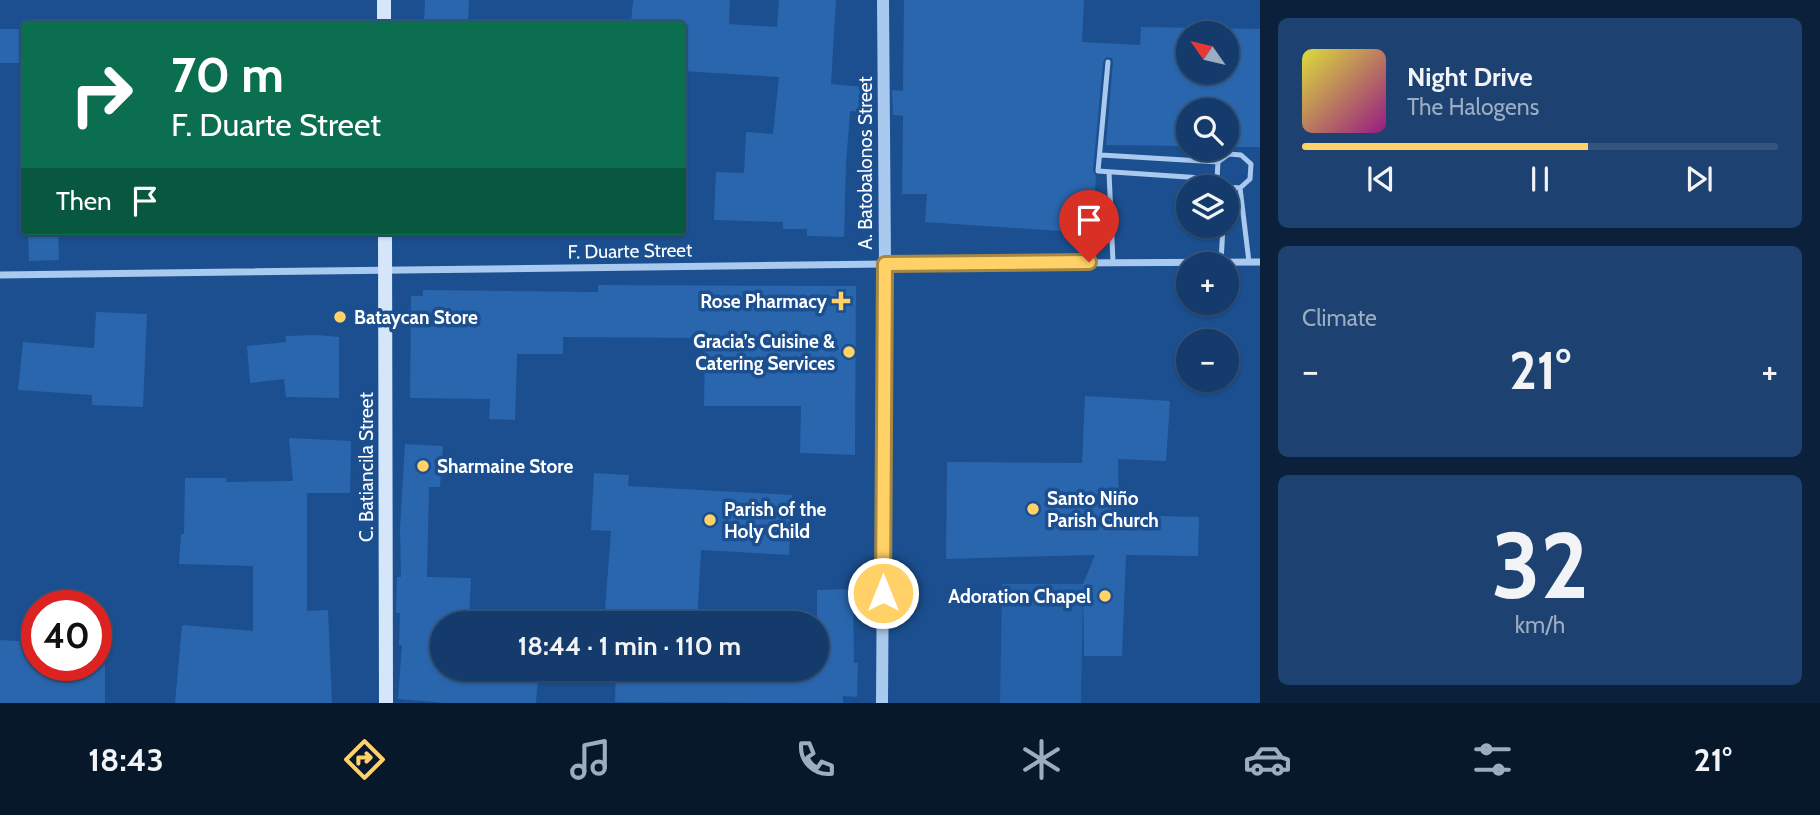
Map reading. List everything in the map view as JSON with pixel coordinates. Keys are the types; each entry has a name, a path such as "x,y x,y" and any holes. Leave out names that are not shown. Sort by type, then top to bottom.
{"main road":[{"path":"384,0 384,21"},
{"name":"C. Batiancila Street","path":"385,235 386,703"}],"street":[{"name":"A. Batobalonos Street","path":"882,703 885,264 883,0"},
{"name":"F. Duarte Street","path":"0,275 1176,262"},
{"name":"F. Duarte Street","path":"1239,262 1260,262"}],"lane":[{"path":"1108,62 1098,171 1176,176"},
{"path":"1101,155 1218,162 1228,154 1241,155 1251,164 1259,164"},
{"path":"1217,175 1218,162"},
{"path":"1249,262 1240,188 1250,179 1251,164"},
{"path":"1109,172 1113,262"},
{"path":"1250,179 1260,180"}],"shaded area":[{"path":"1002,584 1083,584 1081,703 1000,703"}],"building":[{"path":"425,0 469,0 468,21 424,21"},
{"path":"633,0 730,0 729,24 777,27 779,0 836,0 831,84 875,88 875,113 850,111 844,237 807,236 807,229 783,229 783,222 714,220 716,172 744,173 746,132 773,134 779,77 686,71 686,21 631,21"},
{"path":"904,0 1084,0 1082,42 1140,45 1141,27 1176,28 1176,84 1239,84 1239,29 1260,29 1260,147 1239,147 1239,98 1176,98 1176,146 1106,145 1113,62 1112,58 1106,57 1103,62 1093,171 1096,176 1092,233 925,222 927,194 902,194 903,116 893,115 892,90 903,91"},
{"path":"0,29 21,29 21,63 0,63"},
{"path":"28,235 58,235 59,260 29,261"},
{"path":"598,285 856,286 855,455 800,453 801,406 704,406 705,338 563,337 563,354 517,354 515,420 489,419 490,399 410,398 411,296 423,296 423,290 598,292"},
{"path":"96,312 147,314 143,407 92,405 92,395 18,390 23,342 94,348"},
{"path":"286,336 339,337 339,398 286,397 284,379 250,383 247,346 286,342"},
{"path":"1085,396 1170,401 1166,461 1118,459 1119,515 1199,517 1198,556 1126,555 1122,656 1084,656 1083,584 1095,555 946,559 947,462 1082,463"},
{"path":"289,438 351,441 350,493 307,493 307,611 328,610 332,703 175,703 182,625 253,631 253,566 179,564 181,534 184,534 185,478 226,478 226,482 293,481"},
{"path":"405,444 443,446 440,487 429,487 427,577 471,578 469,611 430,611 430,681 538,681 536,703 445,703 398,699 402,645 399,645 400,613 396,613 397,577 401,577 400,528"},
{"path":"594,473 629,475 628,486 792,495 789,555 701,550 698,611 605,611 611,531 591,530"},
{"path":"853,589 854,663 858,663 857,697 843,696 843,703 615,702 616,681 829,681 829,611 817,611 817,590"},
{"path":"0,640 21,641 21,681 105,681 105,703 0,703"}],"place":[{"name":"Rose Pharmacy","path":"841,301"},
{"name":"Bataycan Store","path":"340,317"},
{"name":"Gracia’s Cuisine & Catering Services","path":"849,352"},
{"name":"Sharmaine Store","path":"423,466"},
{"name":"Santo Niño Parish Church","path":"1033,509"},
{"name":"Parish of the Holy Child","path":"710,520"},
{"name":"Adoration Chapel","path":"1105,596"}],"route":[{"path":"883,593 885,264 1089,262"}]}
